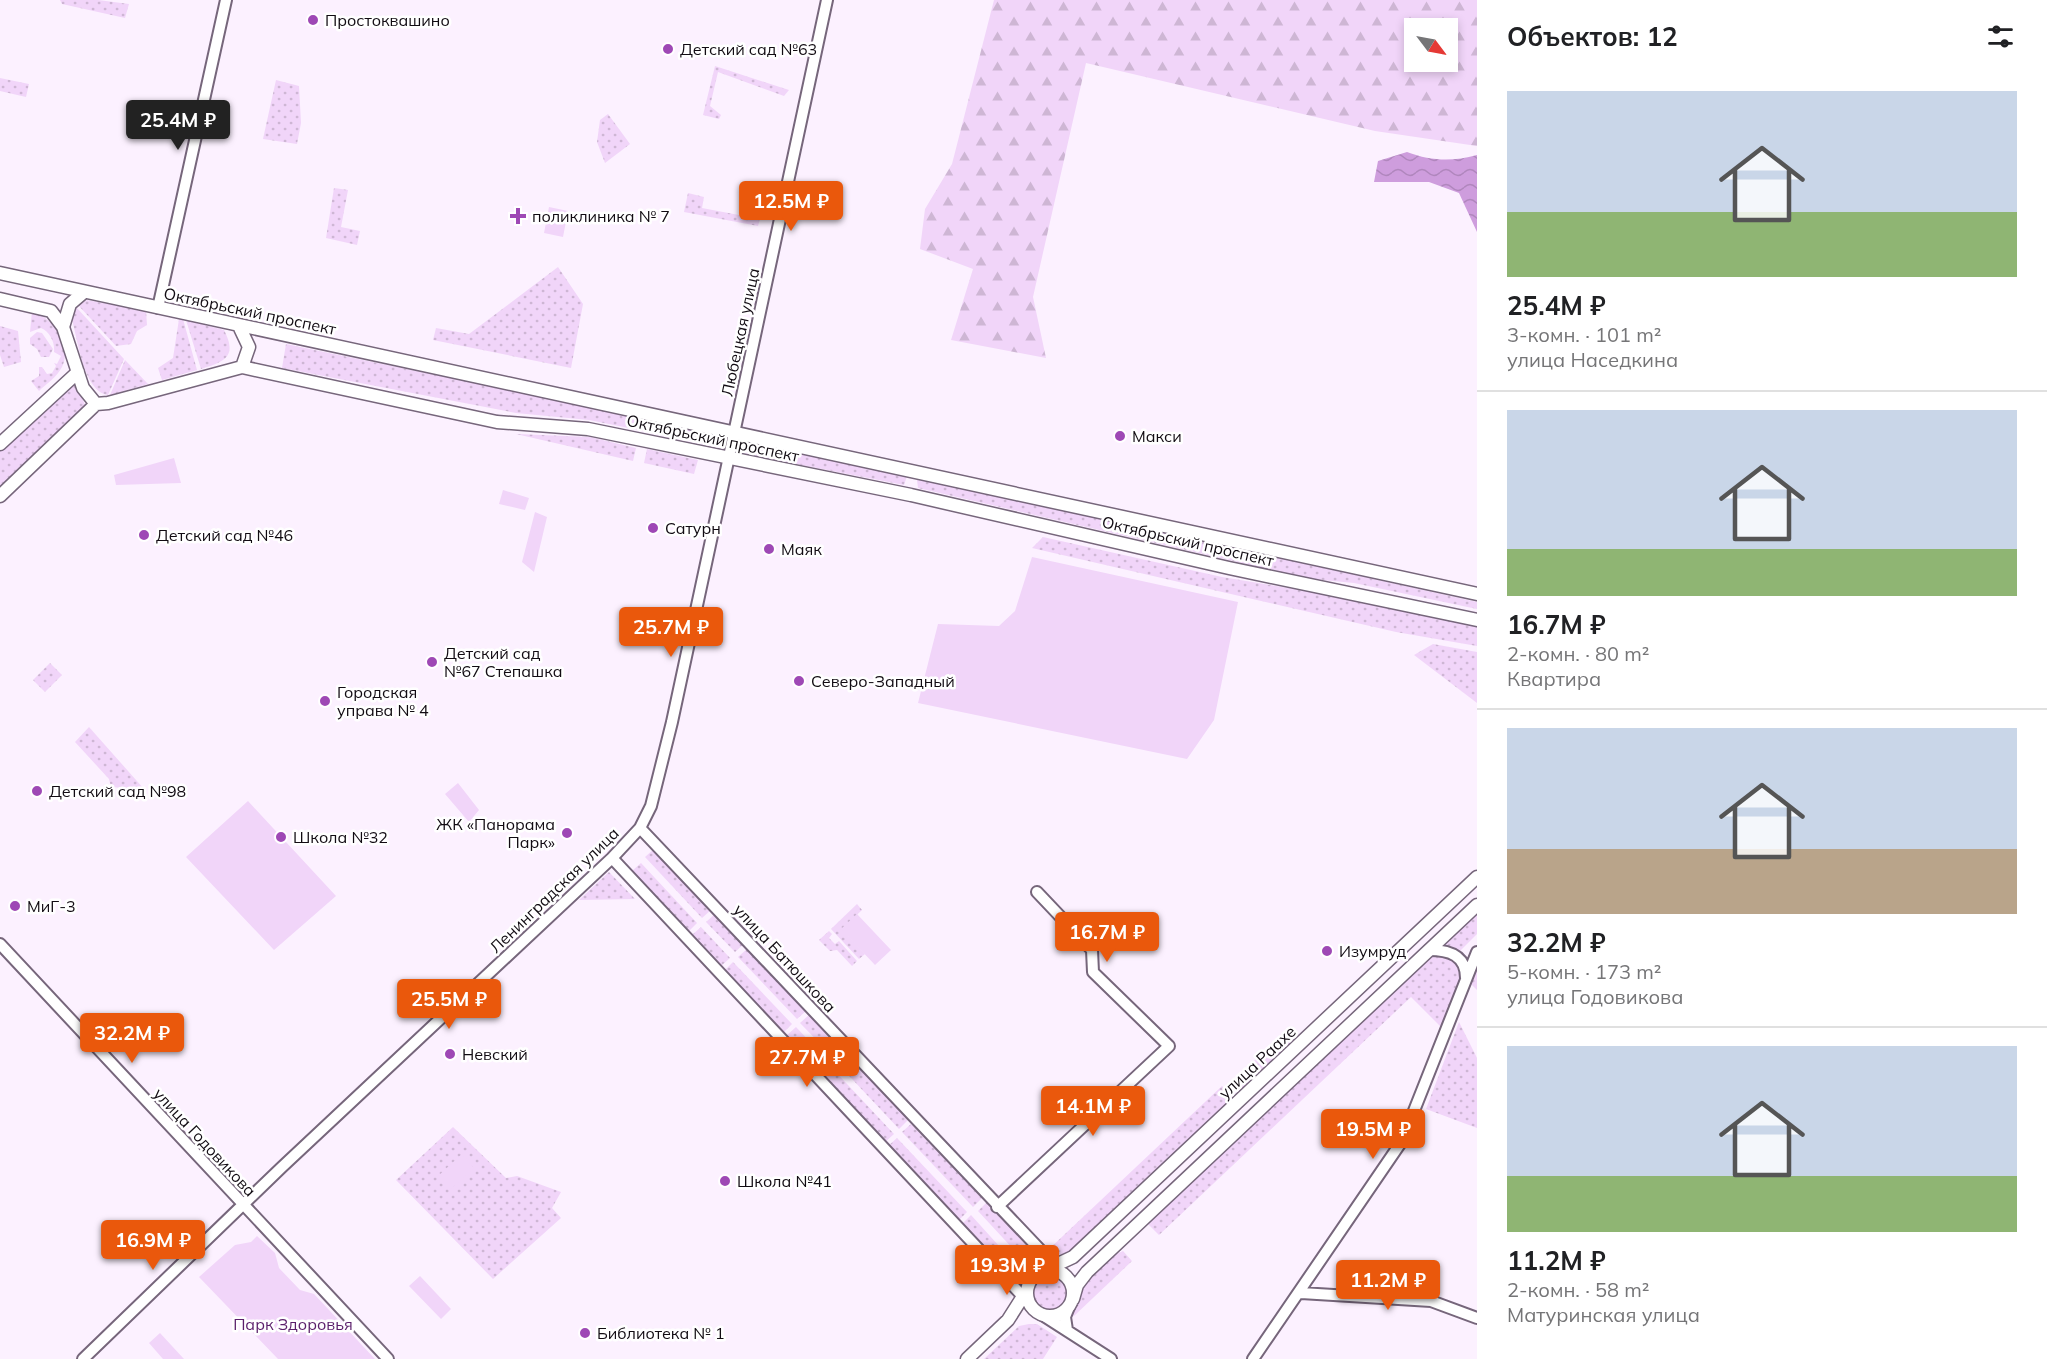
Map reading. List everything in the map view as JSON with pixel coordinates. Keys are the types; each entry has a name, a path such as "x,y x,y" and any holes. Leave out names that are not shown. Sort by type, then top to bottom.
{"main road":[{"name":"Октябрьский проспект","path":"0,273 1477,594"},
{"path":"63,327 70,304 84,292"},
{"path":"0,299 51,311 63,327 83,388 96,404 0,496"},
{"path":"239,326 249,347 242,367"},
{"name":"Октябрьский проспект","path":"96,404 108,403 242,367 497,422 588,429 911,495 1229,568 1477,620"},
{"path":"0,444 78,372"},
{"path":"911,495 909,486 912,477 918,472"},
{"name":"улица Раахе","path":"1049,1269 1073,1257 1477,877"},
{"path":"1031,1301 1056,1315 1071,1303 1077,1285 1087,1272 1477,905"},
{"path":"1008,1320 1024,1312 1031,1301 1032,1279 1049,1269 1065,1276 1072,1286 1071,1303"},
{"path":"967,1359 1031,1301"}],"street":[{"path":"158,308 226,0"},
{"name":"Любецкая улица","path":"728,459 827,0"},
{"name":"Ленинградская улица","path":"83,1359 612,858 640,828 651,806 672,722 728,459"},
{"name":"улица Батюшкова","path":"640,828 997,1207 1049,1269"},
{"path":"612,858 1031,1301 1067,1330 1111,1359"},
{"path":"997,1207 1168,1046 1093,972 1092,950 1037,892"},
{"name":"улица Годовикова","path":"0,944 388,1359"},
{"path":"1429,950 1444,950 1456,955 1463,963 1466,980"},
{"path":"1253,1359 1301,1293 1402,1141 1421,1099 1477,952"},
{"path":"1301,1293 1431,1301 1477,1318"},
{"path":"1067,1330 1065,1317 1071,1303"}],"green space":[{"path":"60,0 98,0 129,4 125,18 62,4"},
{"path":"994,0 1477,0 1477,146 1375,131 1086,63 1033,297 1046,358 951,340 973,269 920,249 925,209 952,164"},
{"path":"715,66 789,90 784,96 718,72 710,106 721,115 719,119 703,115"},
{"path":"0,78 29,84 26,97 0,91"},
{"path":"276,80 299,86 301,123 297,144 263,139"},
{"path":"608,114 630,144 605,163 597,142 600,120"},
{"path":"334,188 348,190 341,227 360,231 357,245 326,238"},
{"path":"688,193 704,197 702,208 760,219 758,226 684,212"},
{"path":"549,207 568,211 563,237 544,233"},
{"path":"558,267 583,304 571,368 433,340 436,328 469,334"},
{"path":"87,300 146,311 147,325 137,331 131,344 116,346 78,305"},
{"path":"76,307 124,359 108,395 93,384 83,363 71,316"},
{"path":"32,311 40,314 54,326 63,341 65,350 65,358 60,371 39,391 31,381 39,376 39,367 42,367 47,374 52,373 56,366 54,363 57,364 61,356 54,352 54,345 47,332 41,328 30,332"},
{"path":"179,319 183,319 197,370 162,380 158,368 173,358"},
{"path":"186,320 224,330 230,346 229,352 222,361 201,369"},
{"path":"0,326 18,331 21,362 4,367 0,355"},
{"path":"37,332 42,333 53,349 49,357 41,357 37,349 30,344 30,338"},
{"path":"286,344 700,430 698,442 589,420 516,413 282,368"},
{"path":"125,360 148,384 110,395"},
{"path":"75,381 85,405 0,486 0,451"},
{"path":"516,434 590,437 636,448 633,461"},
{"path":"758,445 907,476 904,485 756,456"},
{"path":"647,449 698,460 694,474 644,463"},
{"path":"174,458 181,483 116,485 114,475"},
{"path":"920,478 1477,602 1477,609 1354,583 1312,579 918,488 917,480"},
{"path":"503,490 529,498 525,510 499,504"},
{"path":"535,512 547,517 534,572 522,562"},
{"path":"1043,537 1222,577 1380,603 1477,624 1477,646 1396,632 1032,548"},
{"path":"1032,557 1238,602 1214,720 1187,759 918,703 938,624 999,626 1015,611"},
{"path":"1433,644 1477,652 1477,703 1414,655"},
{"path":"50,663 62,675 45,692 33,680"},
{"path":"89,727 144,789 111,787 109,779 75,742"},
{"path":"458,783 479,810 469,822 445,794"},
{"path":"248,801 336,896 274,950 186,857"},
{"path":"654,849 711,910 702,918 645,857"},
{"path":"641,863 697,923 688,932 632,871"},
{"path":"609,872 635,899 579,900"},
{"path":"857,904 862,910 842,929 865,954 859,959 831,929"},
{"path":"1477,905 1477,934 1456,955 1466,970 1477,952 1477,990 1467,980 1446,1032 1411,997 1159,1235 1148,1224 1161,1202"},
{"path":"715,914 744,944 735,952 706,922"},
{"path":"857,914 891,950 875,965 841,929"},
{"path":"701,927 730,958 721,966 692,935"},
{"path":"829,931 832,934 829,938 835,944 839,941 857,961 852,966 837,950 830,951 819,940"},
{"path":"747,949 806,1011 797,1019 738,957"},
{"path":"733,962 792,1024 783,1033 724,971"},
{"path":"810,1014 844,1050 835,1059 800,1023"},
{"path":"1459,1022 1477,1058 1477,1128 1426,1109"},
{"path":"1291,1026 1297,1046 1247,1093 1235,1079"},
{"path":"796,1027 831,1064 821,1073 786,1036"},
{"path":"846,1054 908,1120 899,1129 837,1063"},
{"path":"832,1068 894,1134 884,1143 822,1077"},
{"path":"1222,1086 1237,1103 1075,1258 1047,1251"},
{"path":"911,1124 982,1198 973,1207 902,1132"},
{"path":"453,1127 506,1178 517,1176 561,1192 552,1208 561,1218 493,1279 396,1180"},
{"path":"897,1138 967,1212 958,1221 887,1147"},
{"path":"462,1154 474,1168 450,1190 437,1177"},
{"path":"987,1202 1035,1255 1026,1263 978,1211"},
{"path":"971,1215 1019,1268 1010,1276 962,1224"},
{"name":"Парк Здоровья","path":"257,1236 275,1253 279,1268 300,1290 314,1294 375,1359 278,1359 199,1277 235,1245 251,1242"},
{"path":"1123,1251 1132,1261 1074,1316 1066,1310 1096,1263"},
{"path":"420,1276 451,1309 441,1319 409,1286"},
{"path":"1050,1276 1062,1281 1067,1293 1062,1305 1050,1310 1038,1305 1033,1293 1038,1281"},
{"path":"1037,1324 1057,1337 1043,1359 984,1359 1019,1326"},
{"path":"160,1333 184,1359 163,1359 149,1343"}],"water":[{"path":"1407,152 1442,160 1477,155 1477,232 1459,193 1429,182 1374,182 1378,161"}],"place":[{"name":"Простоквашино","path":"313,20"},
{"name":"Детский сад №63","path":"668,49"},
{"name":"поликлиника № 7","path":"518,216"},
{"name":"Макси","path":"1120,436"},
{"name":"Сатурн","path":"653,528"},
{"name":"Детский сад №46","path":"144,535"},
{"name":"Маяк","path":"769,549"},
{"name":"Детский сад №67 Степашка","path":"432,662"},
{"name":"Северо-Западный","path":"799,681"},
{"name":"Городская управа № 4","path":"325,701"},
{"name":"Детский сад №98","path":"37,791"},
{"name":"ЖК «Панорама Парк»","path":"567,833"},
{"name":"Школа №32","path":"281,837"},
{"name":"МиГ-3","path":"15,906"},
{"name":"Изумруд","path":"1327,951"},
{"name":"Невский","path":"450,1054"},
{"name":"Школа №41","path":"725,1181"},
{"name":"Библиотека № 1","path":"585,1333"}]}
